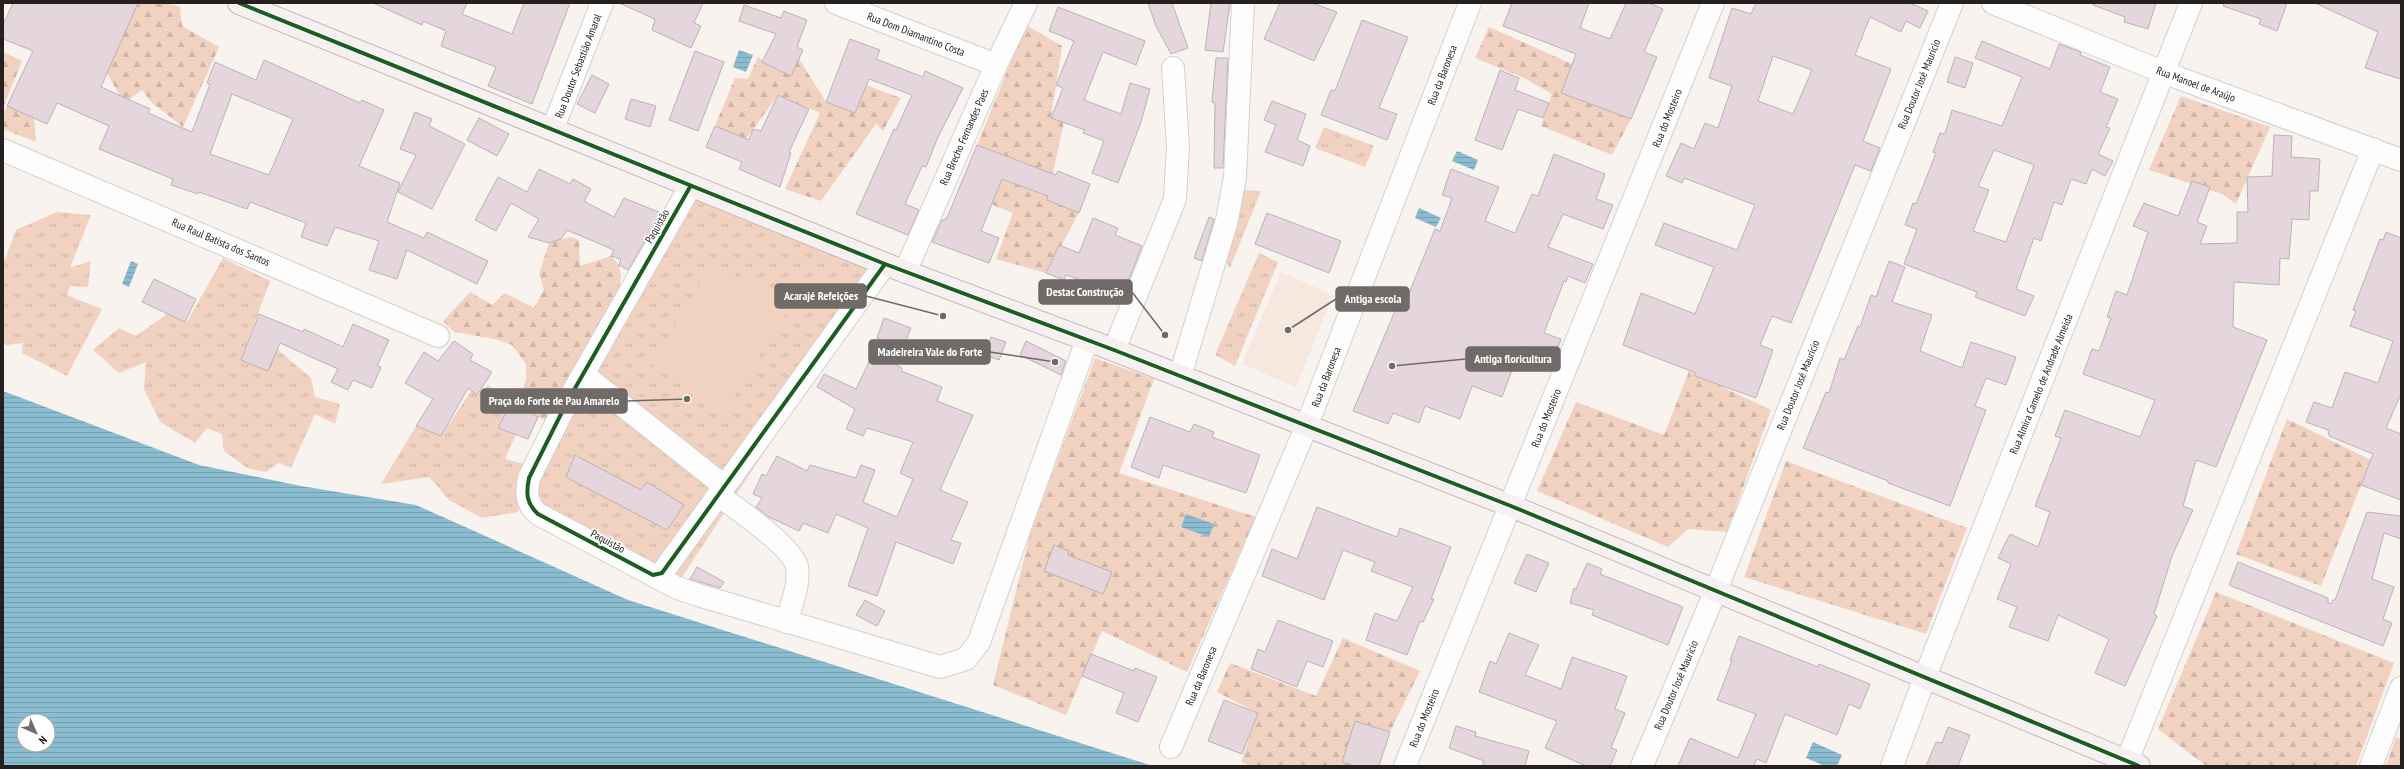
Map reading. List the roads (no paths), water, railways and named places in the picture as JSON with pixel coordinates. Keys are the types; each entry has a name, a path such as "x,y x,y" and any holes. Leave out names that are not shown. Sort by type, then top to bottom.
{"main road":[{"path":"239,3 553,128 690,187 885,264 1114,350 1511,506 1925,677 2130,764"}],"street":[{"name":"Rua Doutor Sebastião Amaral","path":"553,128 602,3"},
{"name":"Rua Dom Diamantino Costa","path":"836,3 996,65"},
{"name":"Rua Brecho Fernandes Paes","path":"906,272 996,65 1026,3"},
{"path":"1180,376 1227,220 1235,178 1243,3"},
{"name":"Rua da Baronesa","path":"1171,747 1307,425 1470,3"},
{"name":"Rua do Mosteiro","path":"1405,766 1713,3"},
{"name":"Rua Doutor José Maurício","path":"1642,766 1716,590 1952,3"},
{"name":"Rua Manoel de Araújo","path":"1993,3 2165,73 2401,160"},
{"name":"Rua Almira Camelo de Andrade Almeida","path":"1892,766 1925,677 2165,73 2191,3"},
{"path":"1114,350 1175,198 1178,146 1174,68"},
{"path":"2130,764 2373,149"},
{"name":"Rua Raul Batista dos Santos","path":"3,150 438,336"},
{"name":"Paquistão","path":"690,187 583,374 529,478 527,489 528,500 538,514 653,576 692,593 940,667 966,659 979,642 1087,340"},
{"path":"653,576 662,573 885,264"},
{"path":"583,374 721,491 789,552 797,567 793,601 786,622"},
{"path":"2371,766 2401,688"}],"water":[{"path":"739,50 753,55 746,72 733,67"},
{"path":"1457,151 1478,160 1474,170 1452,161"},
{"path":"1419,208 1441,218 1436,227 1415,218"},
{"path":"131,261 138,264 129,287 122,284"},
{"path":"3,391 199,465 301,486 416,505 628,600 1153,766 3,766"},
{"path":"1186,514 1214,524 1209,537 1181,527"},
{"path":"1813,742 1842,755 1837,766 1825,766 1806,758"}],"place":[{"name":"Acarajé Refeições","path":"943,316"},
{"name":"Antiga escola","path":"1288,330"},
{"name":"Destac Construção","path":"1165,335"},
{"name":"Madeireira Vale do Forte","path":"1055,362"},
{"name":"Antiga floricultura","path":"1392,366"},
{"name":"Praça do Forte de Pau Amarelo","path":"687,399"}]}
